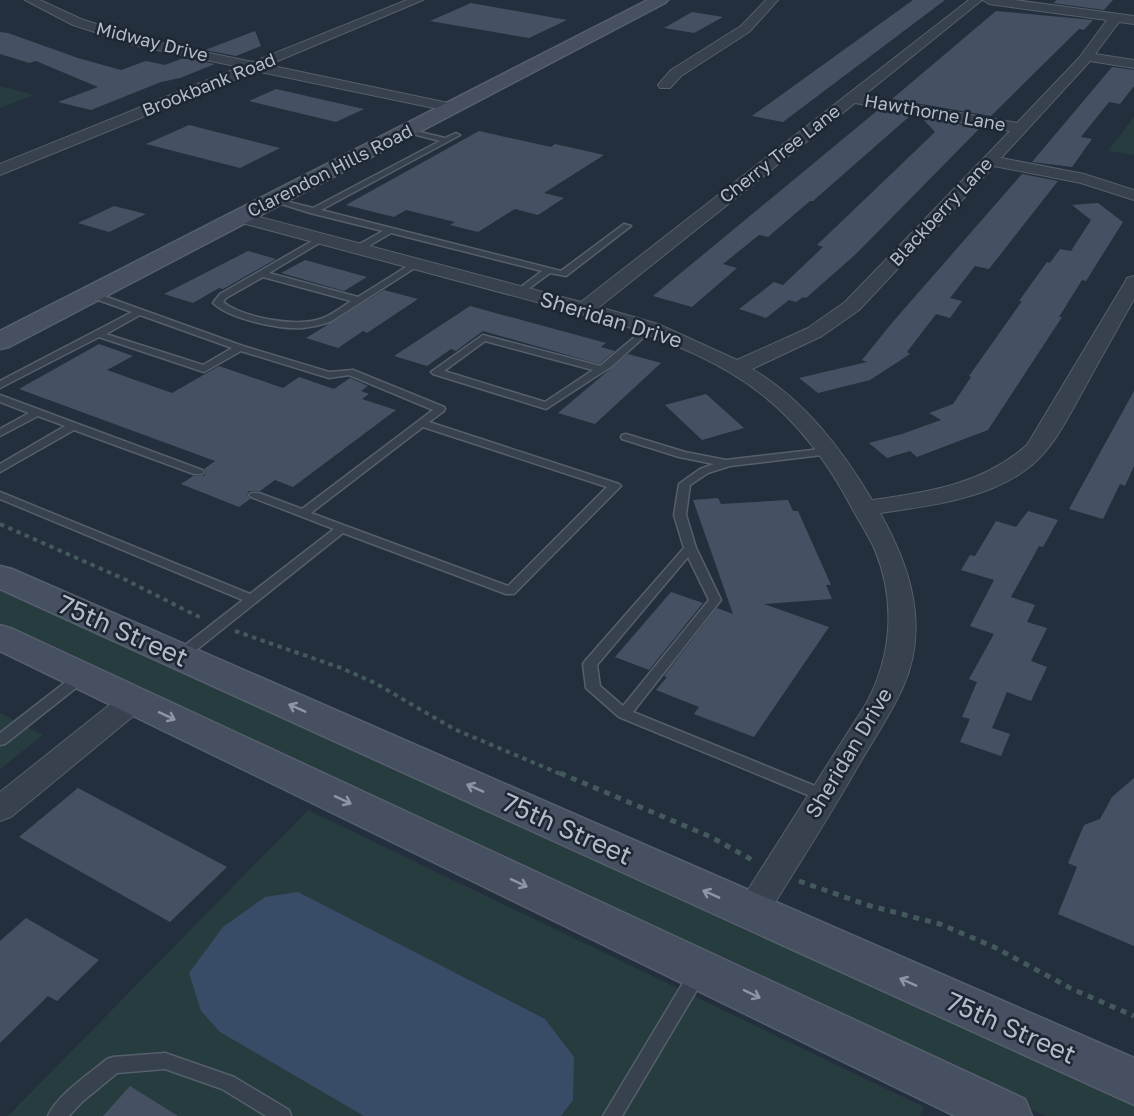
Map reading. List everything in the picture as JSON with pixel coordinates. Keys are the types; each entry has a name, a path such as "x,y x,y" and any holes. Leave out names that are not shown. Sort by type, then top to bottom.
{"main road":[{"name":"Clarendon Hills Road","path":"0,341 660,0"},
{"name":"75th Street","path":"0,576 1134,1082"},
{"path":"0,637 1007,1116"}],"street":[{"name":"Midway Drive","path":"31,0 77,22 115,35 453,108"},
{"name":"Brookbank Road","path":"0,171 417,0"},
{"path":"665,85 676,73 745,29 772,0"},
{"name":"Cherry Tree Lane","path":"585,309 976,0"},
{"path":"989,0 1134,20"},
{"name":"Blackberry Lane","path":"737,368 816,332 852,306 1087,57 1115,18"},
{"path":"1087,57 1134,64"},
{"name":"Hawthorne Lane","path":"851,98 1019,128"},
{"path":"989,160 1084,179 1134,195"},
{"name":"Sheridan Drive","path":"241,217 585,309 649,328 695,346 737,368 765,387 798,415 830,451 883,542 895,574 901,599 900,651 895,674 885,696 752,912"},
{"path":"864,508 928,498 977,484 1013,468 1034,452 1127,308 1134,282"},
{"path":"0,809 133,701"}],"lane":[{"path":"407,131 446,140"},
{"path":"314,211 456,135"},
{"path":"273,200 563,274 627,226"},
{"path":"359,248 390,230"},
{"path":"322,239 223,296 218,303 226,309 285,326 312,326 327,320 417,264"},
{"path":"520,292 548,271"},
{"path":"263,274 358,300"},
{"path":"90,294 127,306 137,313 240,348 329,375 350,372 440,409 303,514"},
{"path":"0,385 137,313"},
{"path":"600,369 483,338 436,372 546,406 600,369 649,328"},
{"path":"98,334 204,369 240,348"},
{"path":"0,398 198,472"},
{"path":"0,433 37,412"},
{"path":"0,426 21,421"},
{"path":"255,495 510,591 615,486 420,423"},
{"path":"0,469 73,426"},
{"path":"626,437 683,455 728,463"},
{"path":"624,714 715,600 690,548 680,514 685,484 704,471 728,463 830,451"},
{"path":"0,495 253,600"},
{"path":"180,656 342,528"},
{"path":"690,548 591,664 593,687 624,714 825,796"},
{"path":"0,740 82,676"},
{"path":"612,1116 700,969"},
{"path":"57,1116 76,1096 113,1065 165,1061 228,1083 282,1116"}],"path":[{"path":"0,524 124,579 205,620"},
{"path":"231,630 358,676 454,729 711,837 757,862"},
{"path":"803,882 867,905 940,924 994,947 1072,989 1134,1016"}],"green space":[{"path":"0,86 34,95 0,108"},
{"path":"1134,117 1134,155 1108,151"},
{"path":"0,591 106,634 1134,1101 1134,1116 1045,1116 0,622"},
{"path":"0,713 43,735 0,769"},
{"path":"308,810 924,1107 920,1116 8,1116"}],"water":[{"path":"298,892 545,1019 574,1057 573,1100 561,1116 364,1116 220,1032 201,1011 189,973 223,927 265,897"}],"building":[{"path":"913,0 945,0 783,122 752,116"},
{"path":"1057,0 1113,0 1104,10 1053,3"},
{"path":"471,3 567,20 529,38 430,21"},
{"path":"996,11 1093,20 1084,30 1079,29 991,116 892,99"},
{"path":"692,12 723,17 694,33 664,28"},
{"path":"255,31 261,46 236,56 205,50"},
{"path":"0,32 121,70 146,61 165,65 184,58 215,64 180,78 161,82 91,110 58,102 98,87 36,61 29,63 0,54"},
{"path":"1112,67 1134,70 1134,86 1120,104 1109,102 1081,137 1092,139 1072,167 1032,162"},
{"path":"276,89 364,109 336,122 249,101"},
{"path":"878,110 911,115 813,201 810,201 768,237 759,235 723,264 737,268 692,307 653,296"},
{"path":"921,117 980,128 856,254 806,298 803,297 796,302 789,300 766,318 739,309 774,282 783,285 823,247 817,245 935,132"},
{"path":"189,125 280,148 240,168 146,144"},
{"path":"479,131 551,147 555,144 604,155 544,193 564,198 538,215 515,209 478,232 450,225 455,222 406,210 394,217 346,205"},
{"path":"1022,174 1058,181 989,269 975,266 950,298 962,301 950,318 936,314 907,352 910,354 870,380 818,393 799,378 867,362 862,360 891,324"},
{"path":"1098,203 1123,222 1086,281 1082,280 1059,317 1062,317 988,430 917,457 910,451 887,458 869,443 941,420 929,413 953,404 971,377 969,376 1047,262 1050,263 1060,249 1071,251 1091,220 1072,205"},
{"path":"114,206 146,214 109,232 78,223"},
{"path":"248,251 276,259 193,303 164,294"},
{"path":"305,260 367,277 344,291 281,273"},
{"path":"384,290 418,299 367,333 363,331 338,348 306,338"},
{"path":"470,306 606,343 601,347 615,351 599,364 483,331 456,351 451,349 427,366 394,356"},
{"path":"99,344 133,356 107,370 172,393 219,366 283,388 299,377 334,389 350,378 368,386 361,391 369,394 362,399 396,410 293,487 275,480 260,491 249,491 247,495 250,499 239,507 181,484 193,476 204,476 206,472 204,469 215,461 19,389"},
{"path":"628,354 661,363 595,424 558,413"},
{"path":"1134,391 1134,466 1125,486 1120,484 1103,519 1069,509"},
{"path":"706,394 744,428 702,440 665,405"},
{"path":"718,498 721,504 788,500 793,511 798,511 831,585 826,585 832,599 764,604 829,627 754,737 694,714 699,707 656,690 667,677 664,676 717,608 733,614 693,500"},
{"path":"1028,511 1058,520 1043,547 1039,546 1011,597 1035,605 1027,622 1047,628 1031,661 1047,667 1031,701 1007,692 992,728 1010,734 1001,756 960,742 970,719 962,717 977,682 969,679 994,634 970,626 994,580 961,570 970,555 975,556 996,521 1016,527"},
{"path":"671,592 703,603 649,670 615,657"},
{"path":"1134,778 1134,946 1058,914 1077,867 1068,863 1084,825 1100,819 1112,797"},
{"path":"78,788 227,867 170,922 19,837"},
{"path":"26,918 99,960 57,1001 48,996 0,1043 0,941"},
{"path":"130,1086 178,1116 103,1116"}]}
